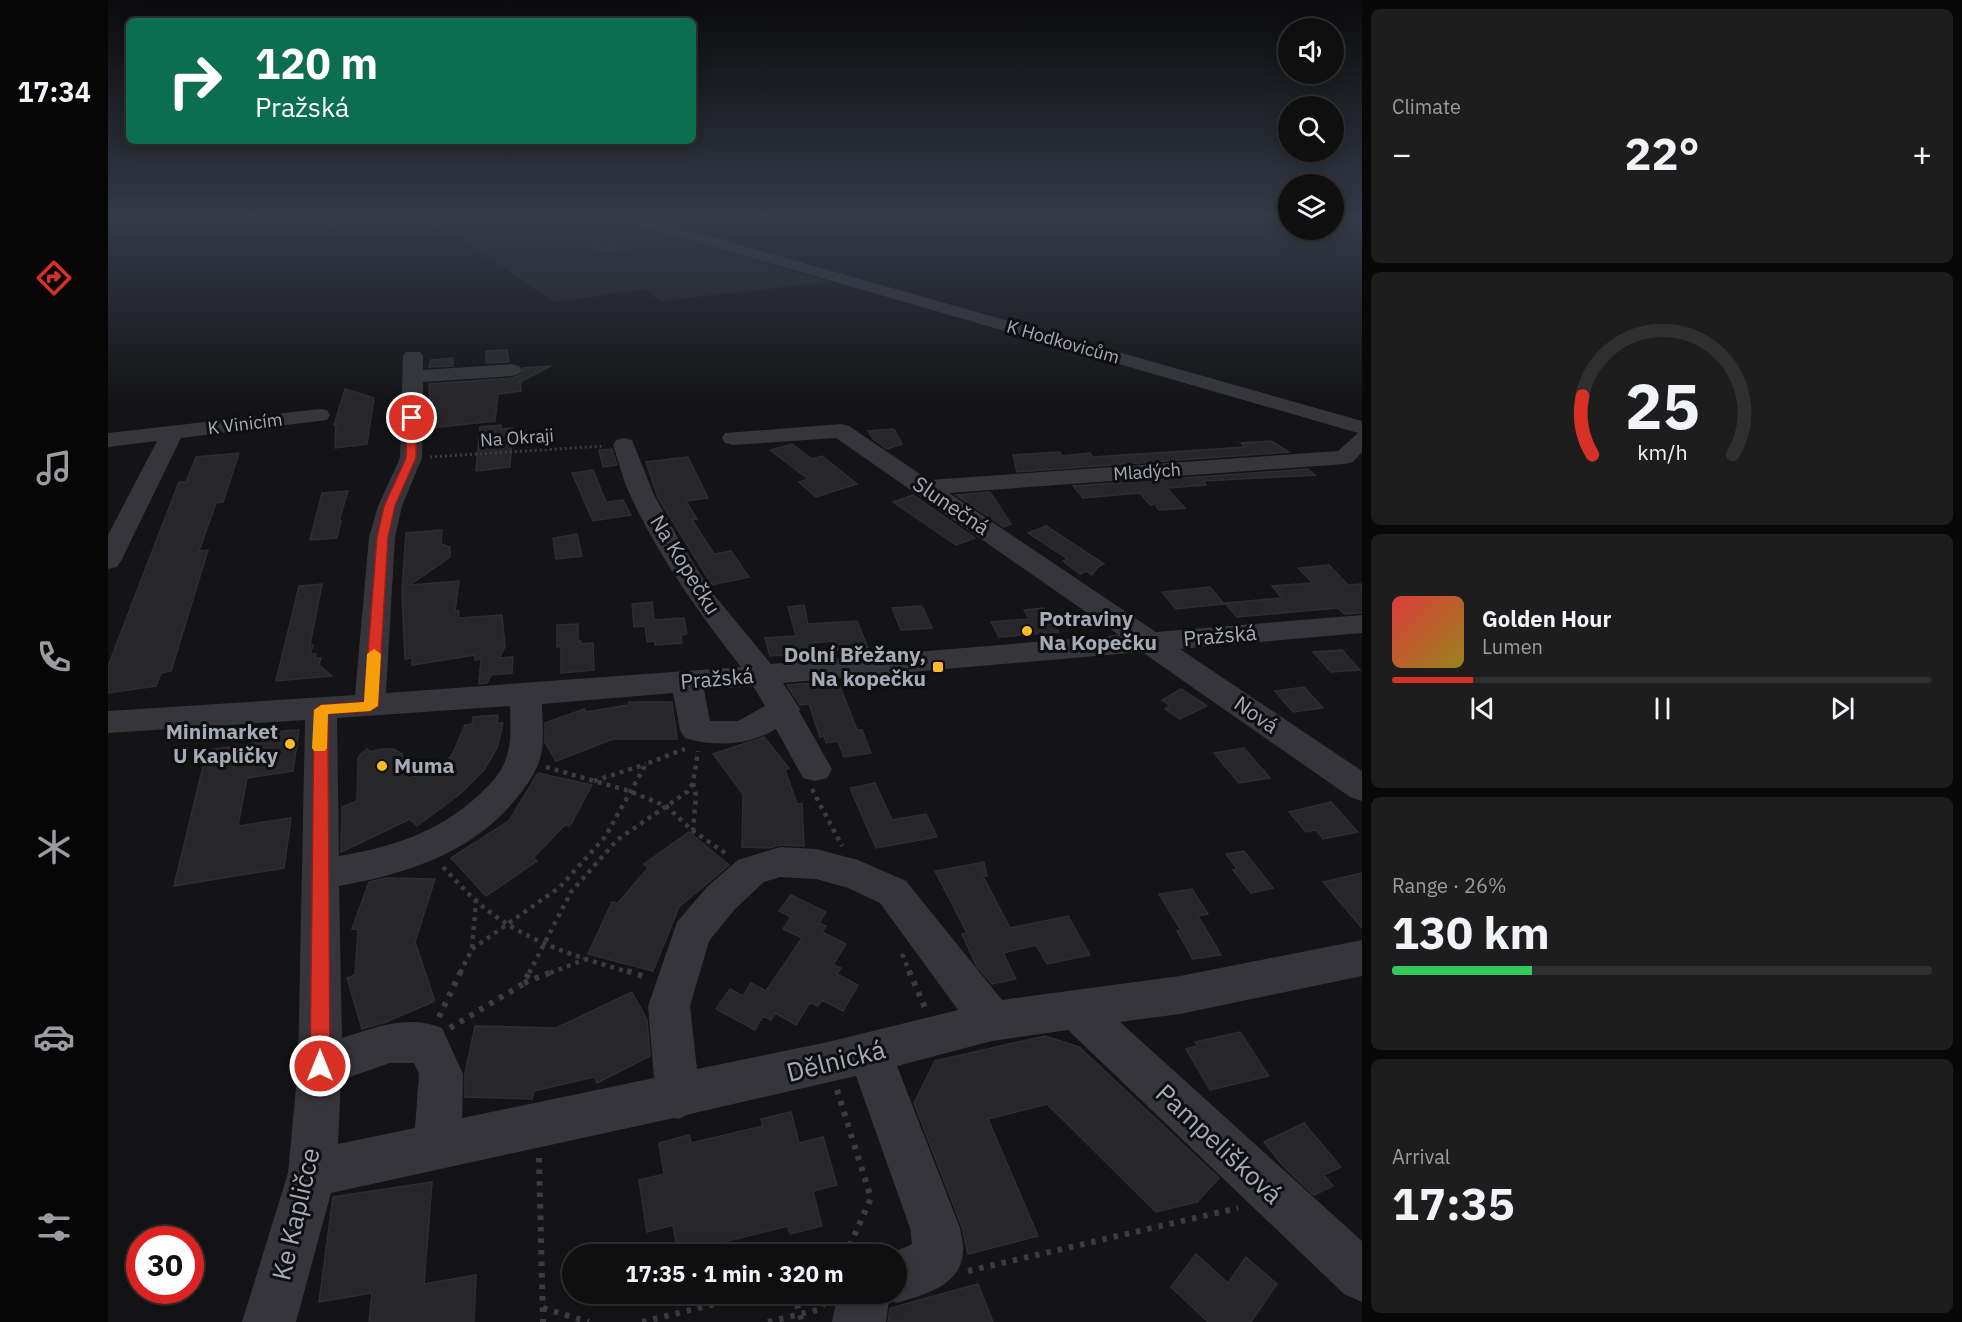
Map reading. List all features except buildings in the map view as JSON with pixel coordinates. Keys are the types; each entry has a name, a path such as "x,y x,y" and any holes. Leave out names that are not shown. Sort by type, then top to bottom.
{"street":[{"name":"K Hodkovicům","path":"841,279 1362,428"},
{"path":"370,706 382,537 390,506 411,458 413,367 512,370"},
{"name":"K Vinicím","path":"108,440 319,415"},
{"name":"Slunečná","path":"733,438 841,431 1150,641"},
{"path":"108,561 172,433"},
{"name":"Mladých","path":"924,488 1345,457 1362,438"},
{"name":"Na Kopečku","path":"624,445 642,495 665,538 699,594 763,675 784,709 815,769"},
{"name":"Pražská","path":"108,722 321,710 687,682 1362,624"},
{"name":"Nová","path":"1150,641 1362,788"},
{"path":"687,682 696,730 725,735 755,728 784,709"},
{"path":"319,875 390,862 426,849 450,837 484,813 504,790 522,760 526,694"},
{"name":"Ke Kapličce","path":"269,1322 312,1173 320,1066 321,710"},
{"path":"678,1097 669,1006 691,934 721,897 751,871 780,862 816,864 858,875 893,891 992,1021"},
{"name":"Dělnická","path":"312,1173 678,1097 849,1058 992,1021 1078,1011 1180,995 1362,958"},
{"name":"Pampelišková","path":"1078,1011 1362,1276"},
{"path":"320,1066 390,1043 427,1042 441,1074 437,1147"},
{"path":"849,1058 934,1228 938,1253 924,1268 907,1273"},
{"path":"859,1322 861,1304"}],"path":[{"name":"Na Okraji","path":"411,458 624,445"},
{"path":"593,781 699,744 693,783 696,795 693,831"},
{"path":"522,760 629,791 666,807 693,831 751,871"},
{"path":"472,949 560,887 605,837 645,764"},
{"path":"523,984 571,892 617,840 687,792 693,783"},
{"path":"426,849 476,901 507,924 545,944 675,986"},
{"path":"427,1042 472,949 476,901"},
{"path":"427,1042 523,984 586,959"},
{"path":"849,1058 871,1198 850,1244"},
{"path":"538,1126 543,1322"},
{"path":"1000,1264 1277,1198"},
{"path":"642,1322 715,1304"},
{"path":"768,1322 801,1318 821,1309 823,1304"},
{"path":"543,1308 589,1322"}],"shaded area":[{"path":"520,279 819,279 830,282 660,301 646,289 555,302"}],"slow traffic":[{"path":"320,748 321,710 370,706 374,654"}],"place":[{"name":"Potraviny Na Kopečku","path":"1027,631"},
{"name":"Dolní Břežany, Na kopečku","path":"938,667"},
{"name":"Minimarket U Kapličky","path":"290,744"},
{"name":"Muma","path":"382,766"}],"route":[{"path":"320,1066 321,710 370,706 382,537 390,506 411,458 412,418"}]}
